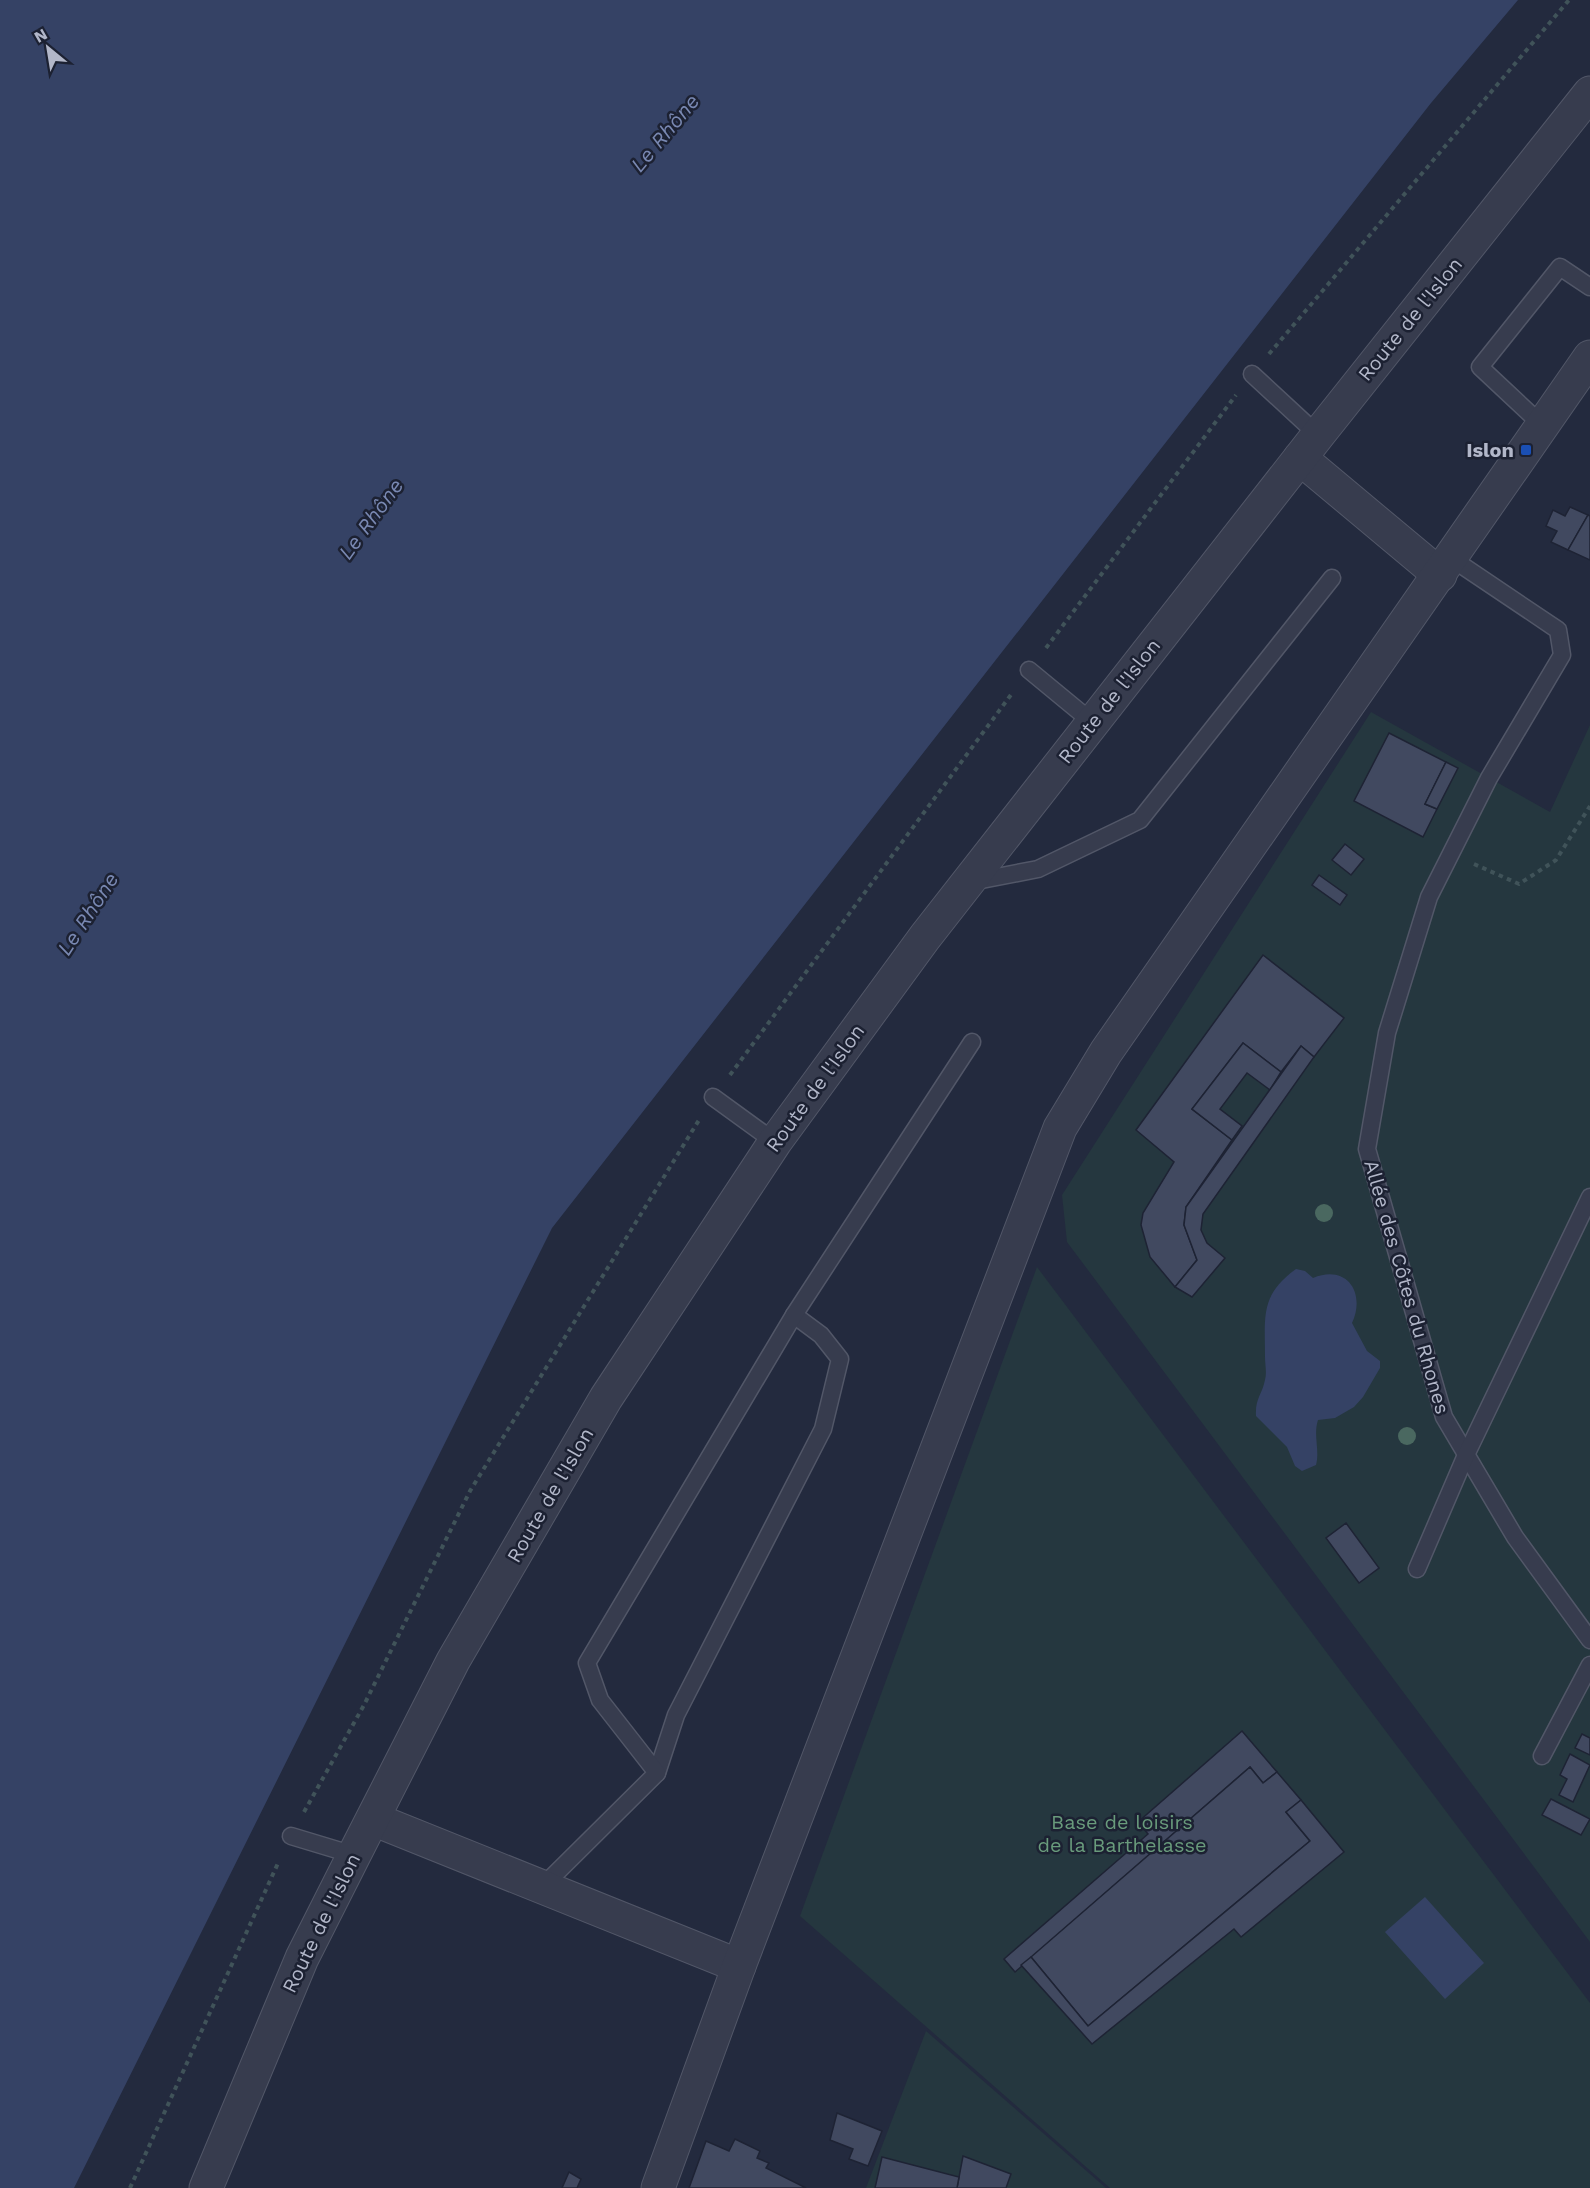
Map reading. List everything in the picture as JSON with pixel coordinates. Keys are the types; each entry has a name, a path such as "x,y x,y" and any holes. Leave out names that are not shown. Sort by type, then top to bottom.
{"street":[{"name":"Route de l'Islon","path":"206,2188 302,1958 453,1661 606,1398 775,1142 967,882 1309,447 1588,101"},
{"path":"658,2188 759,1913 1060,1128 1106,1052 1407,623 1590,357"},
{"path":"1309,447 1446,566"},
{"path":"372,1819 739,1966"}],"lane":[{"path":"1542,426 1480,367 1560,267 1590,287"},
{"path":"1252,374 1309,447"},
{"name":"Allée des Côtes du Rhones","path":"1446,566 1558,630 1562,655 1489,778 1429,897 1387,1033 1367,1149 1444,1417 1515,1537 1590,1640"},
{"path":"967,882 1038,869 1140,820 1332,578"},
{"path":"1029,670 1092,722"},
{"path":"657,1773 600,1700 587,1663 794,1315 972,1042"},
{"path":"713,1097 775,1142"},
{"path":"1416,1569 1466,1455 1590,1197"},
{"path":"542,1887 657,1773 676,1715 823,1429 840,1359 821,1335 794,1315"},
{"path":"1542,1756 1590,1665"},
{"path":"291,1836 354,1855"}],"path":[{"path":"1452,854 1520,884 1556,860 1590,806"}],"green space":[{"path":"1371,712 1550,812 1590,725 1590,1942 1067,1242 1062,1195"},
{"name":"Base de loisirs de la Barthelasse","path":"1037,1267 1590,2003 1590,2188 1110,2188 800,1916"},
{"path":"926,2031 1106,2188 866,2188"}],"water":[{"name":"Le Rhône","path":"0,0 1518,0 1431,103 552,1228 74,2188 0,2188"},
{"path":"1296,1269 1305,1271 1313,1278 1335,1275 1344,1278 1350,1284 1357,1301 1352,1323 1367,1351 1380,1361 1380,1368 1363,1397 1354,1407 1335,1418 1318,1420 1316,1465 1302,1471 1295,1466 1287,1447 1256,1416 1266,1377 1265,1318 1267,1307 1276,1288"},
{"path":"1425,1897 1484,1963 1445,1999 1385,1932"}],"building":[{"path":"1570,507 1588,515 1568,550 1551,542 1557,531 1546,526 1553,510 1565,516"},
{"path":"1588,515 1590,516 1590,560 1568,550"},
{"path":"1389,733 1446,762 1425,804 1437,809 1423,837 1354,801"},
{"path":"1446,762 1458,768 1437,809 1425,804"},
{"path":"1345,844 1364,859 1351,875 1332,860"},
{"path":"1319,875 1347,895 1340,905 1312,885"},
{"path":"1263,955 1344,1018 1314,1057 1301,1046 1281,1072 1243,1043 1192,1109 1232,1140 1186,1207 1184,1225 1197,1260 1175,1287 1150,1257 1141,1225 1143,1213 1174,1162 1136,1130"},
{"path":"1243,1043 1281,1072 1270,1090 1247,1073 1220,1109 1242,1126 1232,1140 1192,1109"},
{"path":"1301,1046 1314,1057 1203,1214 1201,1230 1207,1243 1225,1258 1192,1297 1175,1287 1197,1260 1184,1225 1186,1207"},
{"path":"1346,1523 1379,1568 1359,1583 1326,1538"},
{"path":"1242,1731 1277,1772 1263,1783 1250,1767 1015,1972 1004,1959 1148,1834 1138,1822"},
{"path":"1582,1734 1590,1738 1590,1755 1575,1748"},
{"path":"1570,1754 1590,1765 1573,1802 1559,1795 1567,1779 1560,1775"},
{"path":"1250,1767 1263,1783 1277,1772 1301,1800 1286,1812 1310,1841 1088,2026 1031,1957"},
{"path":"1551,1799 1590,1819 1581,1835 1542,1815"},
{"path":"1301,1800 1344,1852 1241,1937 1234,1929 1092,2044 1021,1965 1031,1957 1088,2026 1310,1841 1286,1812"},
{"path":"837,2113 882,2131 868,2166 849,2159 853,2149 830,2140"},
{"path":"735,2139 760,2151 757,2158 769,2163 766,2168 806,2188 689,2188 706,2141 729,2151"},
{"path":"963,2156 1011,2174 1006,2188 957,2188"},
{"path":"882,2157 959,2177 957,2188 875,2188"},
{"path":"569,2172 581,2179 577,2188 562,2188"}],"place":[{"name":"Islon","path":"1526,450"}]}
